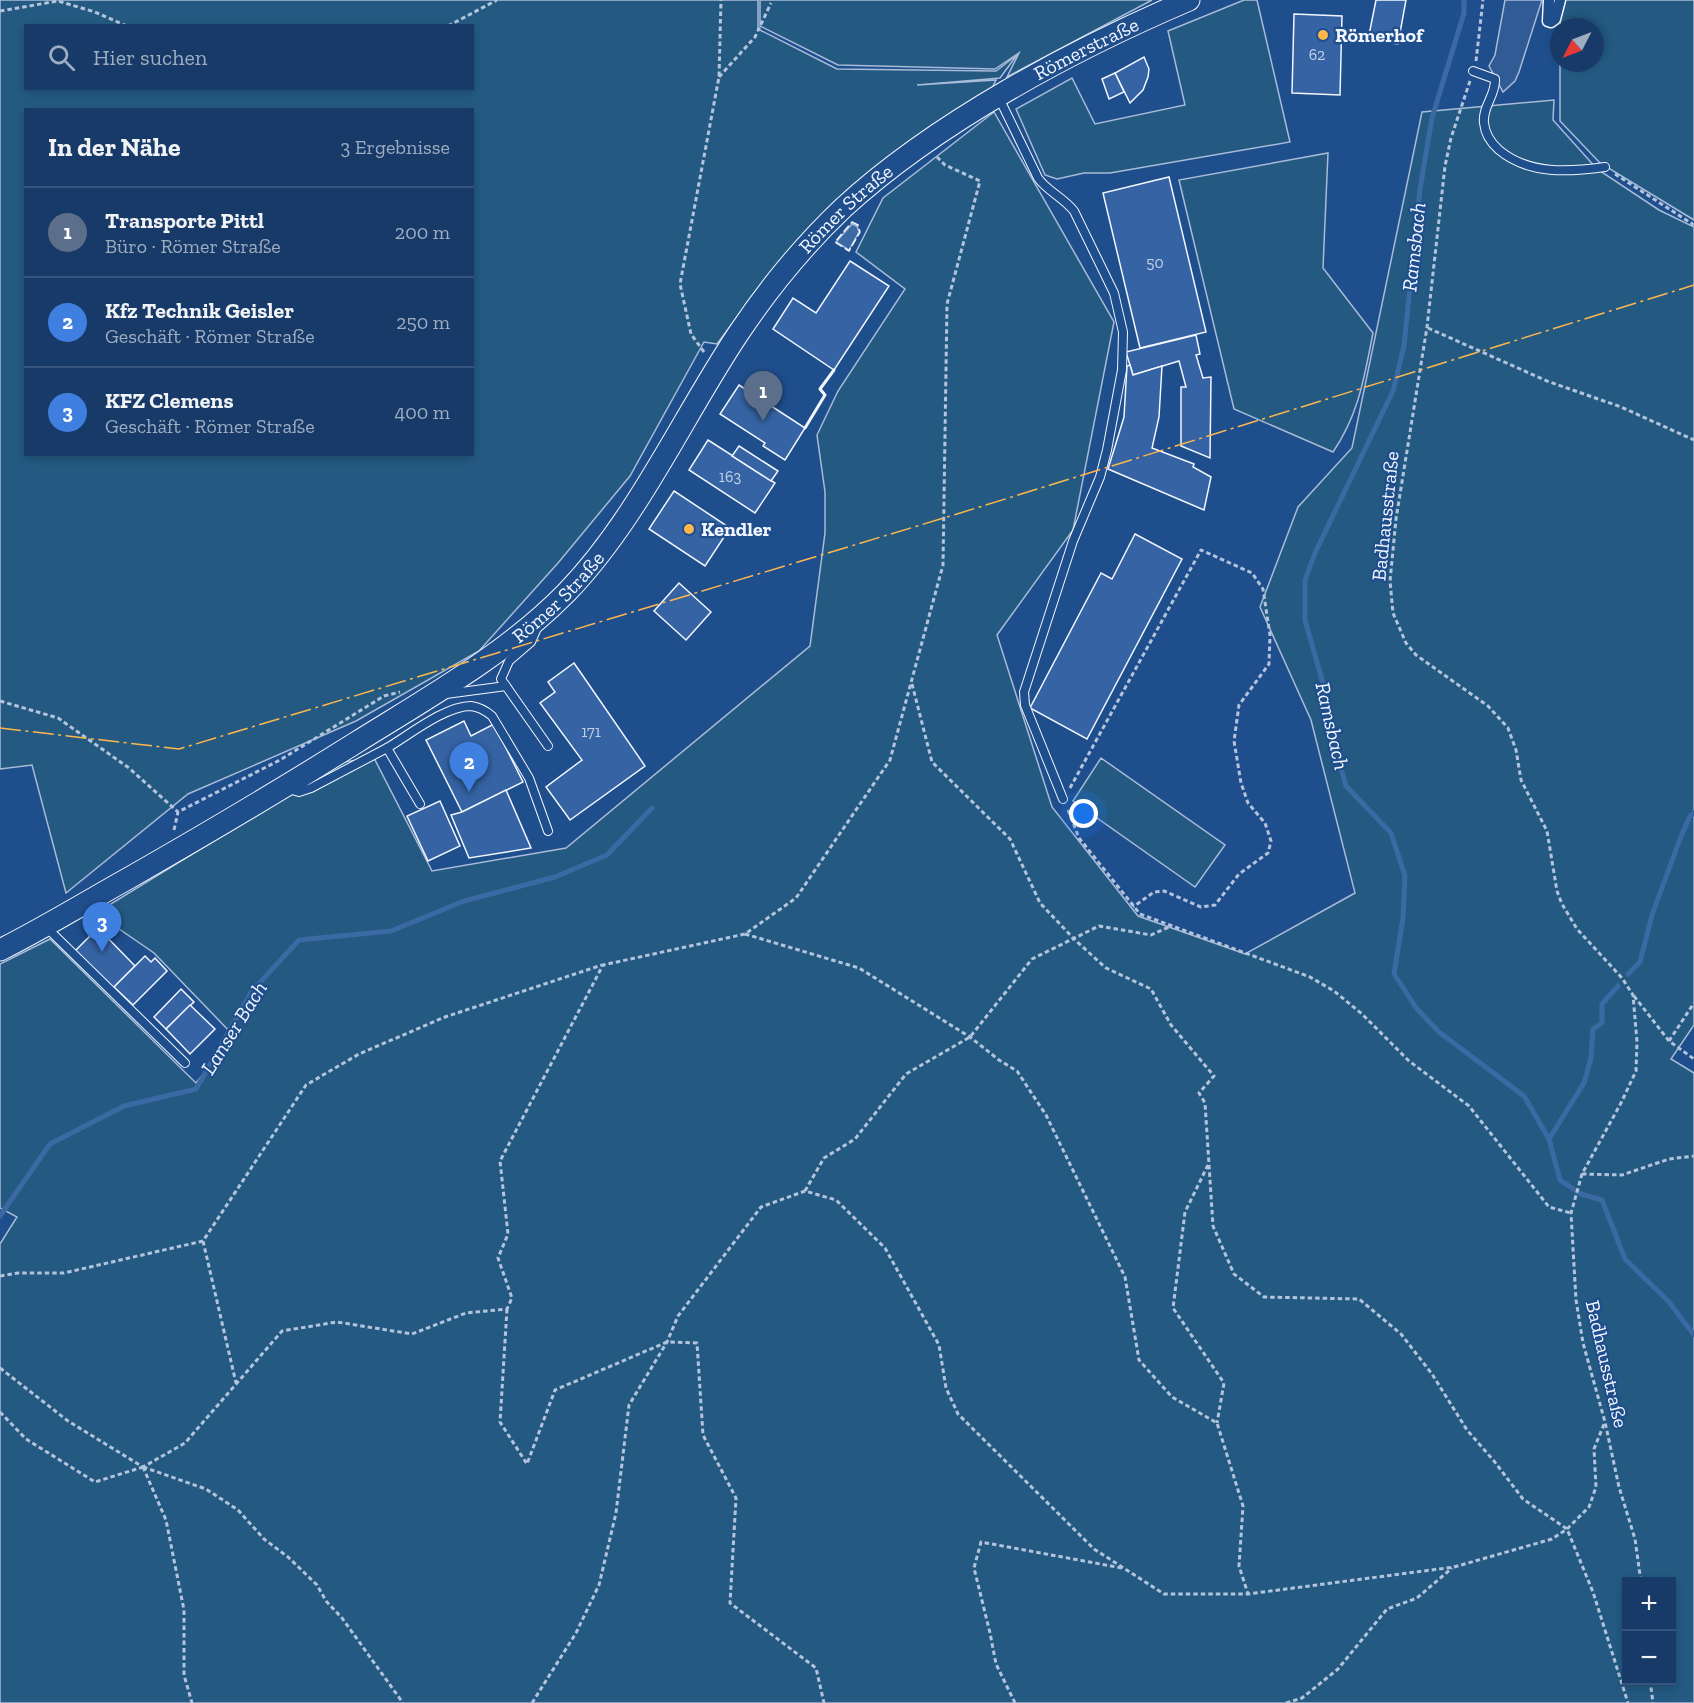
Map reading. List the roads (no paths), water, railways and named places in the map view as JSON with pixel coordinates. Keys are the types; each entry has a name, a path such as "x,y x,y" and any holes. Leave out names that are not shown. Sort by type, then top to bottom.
{"main road":[{"name":"Römerstraße","path":"992,100 1098,43 1189,0"},
{"name":"Römer Straße","path":"0,950 168,856 283,788 429,697 500,649 544,613 566,592 606,545 716,368 761,301 807,245 858,195 925,143 992,100"}],"street":[{"path":"1549,0 1547,16 1548,21 1551,22 1555,19 1560,0"}],"lane":[{"path":"1473,70 1496,79 1496,87 1485,113 1484,125 1492,142 1510,158 1530,167 1543,169 1570,171 1605,167"},
{"path":"992,100 1042,184 1074,211 1114,293 1123,332 1122,370 1105,459 1100,477 1073,541 1024,692 1025,705 1064,800"},
{"path":"544,613 531,642 509,661 501,680 548,746"},
{"path":"429,697 506,686"},
{"path":"283,788 299,792 311,788 387,748 439,716 469,706 492,716 530,778 548,831"},
{"path":"387,748 420,804"},
{"path":"45,926 185,1063"}],"waterway":[{"name":"Ramsbach","path":"1464,0 1464,13 1432,118 1420,189 1404,346 1393,391 1315,553 1305,580 1305,620 1330,708 1337,753 1346,786 1391,833 1405,876 1403,918 1394,974 1417,1009 1439,1032 1524,1096 1549,1139 1560,1180 1581,1194 1602,1200 1625,1259 1669,1302 1694,1335"},
{"name":"Lanser Bach","path":"0,1216 50,1144 124,1106 196,1089 252,991 299,940 391,931 464,901 555,877 607,855 652,808"},
{"path":"1628,974 1640,962 1652,915 1680,839 1690,816 1694,813"},
{"path":"1549,1139 1584,1083 1591,1058 1593,1029 1602,1023 1602,1004 1618,986"}],"place":[{"name":"Römerhof","path":"1323,35"},
{"name":"Transporte Pittl","path":"763,421"},
{"name":"Kendler","path":"689,529"},
{"name":"Kfz Technik Geisler","path":"469,792"},
{"name":"KFZ Clemens","path":"102,952"}]}
